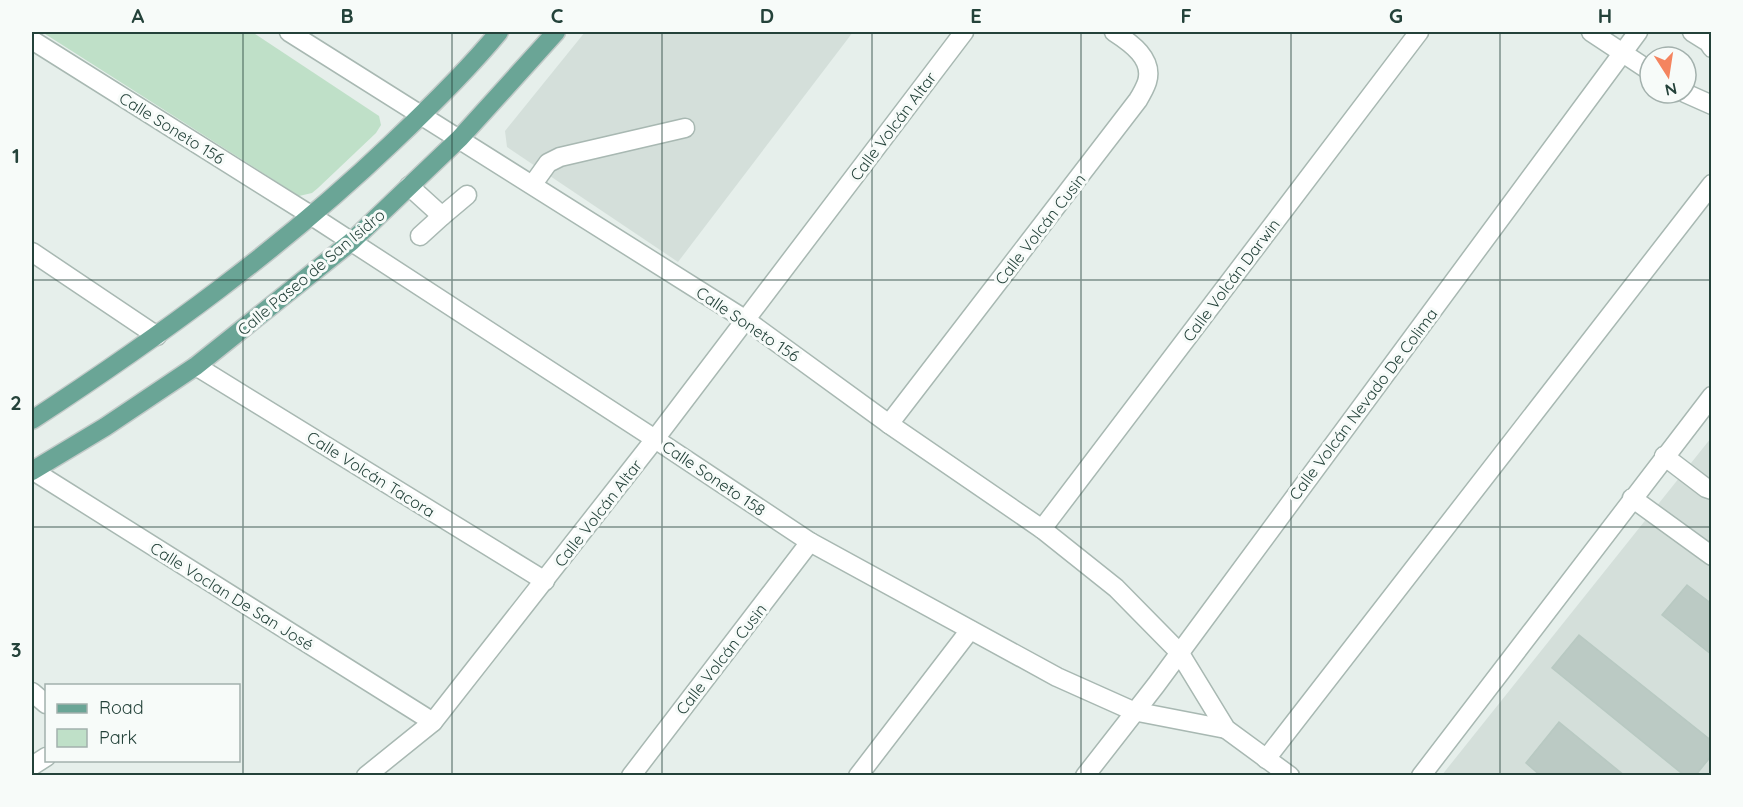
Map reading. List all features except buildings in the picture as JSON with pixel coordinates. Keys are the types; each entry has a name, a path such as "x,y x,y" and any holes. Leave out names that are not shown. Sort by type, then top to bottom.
{"main road":[{"path":"32,420 157,336 250,267 312,216 422,114 499,32"},
{"name":"Calle Paseo de San Isidro","path":"32,471 105,427 196,366 351,242 460,138 555,32"}],"street":[{"name":"Calle Soneto 156","path":"289,32 747,320 889,424 1042,530 1116,588 1179,652 1226,729"},
{"name":"Calle Volcán Altar","path":"366,776 433,722 747,320 964,32"},
{"name":"Calle Volcán Cusin","path":"889,424 1138,100 1148,81 1146,64 1136,46 1114,32"},
{"name":"Calle Volcán Darwin","path":"1042,530 1419,32"},
{"path":"1591,32 1638,63"},
{"name":"Calle Volcán Nevado De Colima","path":"1085,776 1638,32"},
{"path":"1692,32 1708,42 1712,48"},
{"name":"Calle Soneto 156","path":"32,40 312,216"},
{"path":"1698,99 1712,105"},
{"path":"533,184 548,163 560,157 686,128"},
{"path":"1266,759 1712,184"},
{"path":"409,186 442,216"},
{"path":"420,236 467,195"},
{"name":"Calle Soneto 158","path":"312,216 810,542 1057,677 1133,711 1226,729"},
{"path":"32,252 157,336"},
{"name":"Calle Volcán Tacora","path":"196,366 545,581"},
{"path":"1420,776 1712,396"},
{"path":"1664,456 1706,488 1712,490"},
{"name":"Calle Voclan De San José","path":"32,471 433,722"},
{"path":"1632,498 1712,555"},
{"name":"Calle Volcán Cusin","path":"631,776 810,542"},
{"path":"858,776 970,630"},
{"path":"32,692 45,703"},
{"path":"1226,729 1290,776"},
{"path":"32,766 45,758"}],"shaded area":[{"path":"585,32 853,32 678,262 507,147 505,131"},
{"path":"1711,438 1711,775 1442,775"}],"green space":[{"path":"42,32 252,32 379,116 381,125 376,133 318,188 312,193 299,196"}]}
